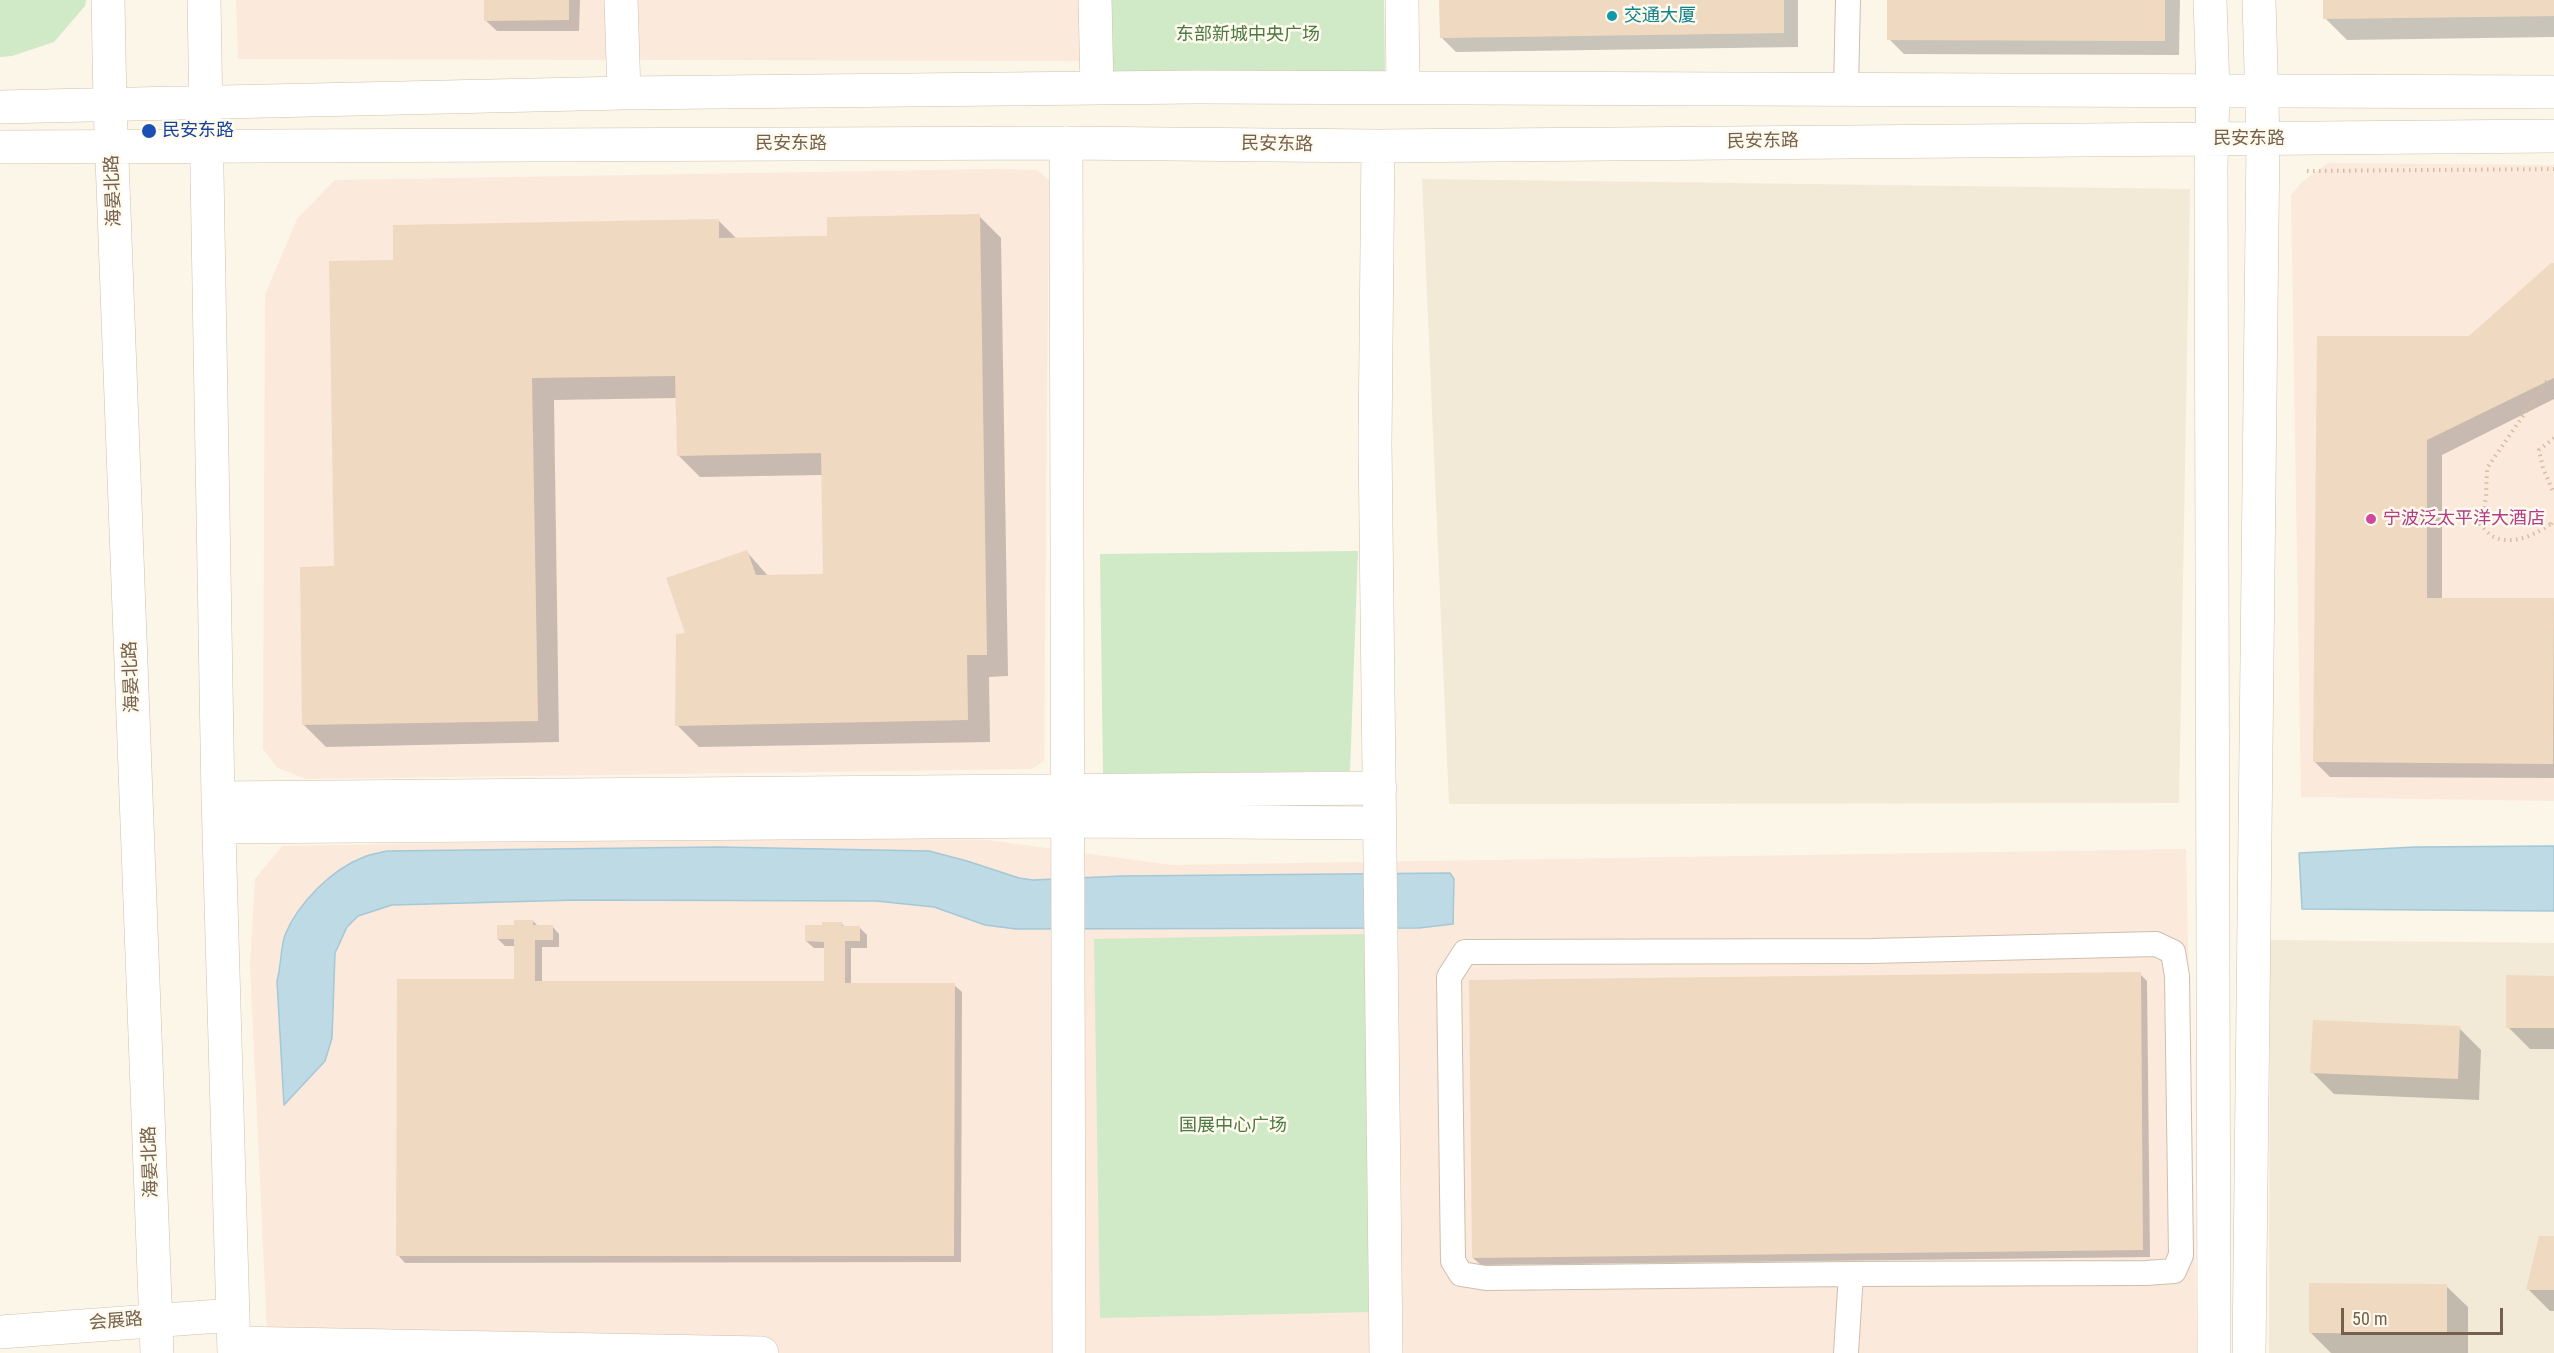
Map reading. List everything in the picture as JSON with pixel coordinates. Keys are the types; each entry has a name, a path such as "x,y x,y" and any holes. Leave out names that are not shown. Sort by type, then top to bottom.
{"main road":[{"name":"海晏北路","path":"108,0 110,105 157,1353"},
{"path":"204,0 219,813 234,1337"},
{"path":"621,0 624,93"},
{"path":"1095,0 1097,88"},
{"path":"1402,0 1403,88"},
{"path":"2210,0 2213,90 2211,139 2214,1353"},
{"path":"2249,1353 2263,139 2259,0"},
{"path":"0,107 624,93 1195,87 2554,92"},
{"name":"民安东路","path":"0,147 1066,143 1378,146 2554,136"},
{"path":"1066,143 1069,1353"},
{"path":"1378,146 1375,443 1386,1353"},
{"path":"219,813 1067,806 1380,788"},
{"path":"1067,806 1380,824"},
{"name":"会展路","path":"0,1332 157,1319 234,1337 762,1353"}],"street":[{"path":"1846,89 1848,0"},
{"path":"2156,944 2173,952 2178,976 2181,1255 2174,1271 1851,1274 1486,1278 1461,1274 1453,1261 1449,977 1465,952 1860,951 2156,944"},
{"path":"1846,1353 1851,1274"}],"path":[{"path":"2307,171 2554,169"},
{"path":"2547,381 2487,468 2486,498 2480,524 2494,537 2510,540 2532,536 2552,525 2554,519"},
{"path":"2554,438 2540,450 2543,468 2554,494"}],"shaded area":[{"path":"236,0 1089,0 1090,61 238,59"},
{"path":"2328,163 2554,165 2554,801 2301,797 2291,195 2302,182"},
{"path":"1037,170 1049,180 1044,761 1032,769 306,779 278,768 263,749 265,295 297,219 335,180"},
{"path":"1422,179 2190,189 2179,803 1449,804"},
{"path":"794,837 988,840 1171,865 2186,849 2197,1353 268,1353 250,965 255,879 282,846"},
{"path":"2270,940 2554,943 2554,1353 2269,1353"}],"green space":[{"path":"0,0 86,0 85,6 54,42 12,56 0,57"},
{"name":"东部新城中央广场","path":"1111,0 1384,0 1385,72 1112,71"},
{"path":"1358,551 1350,771 1103,774 1100,554"},
{"name":"国展中心广场","path":"1366,934 1372,1312 1100,1318 1094,939"}],"water":[{"path":"2554,846 2554,911 2302,909 2299,853 2415,847"},
{"path":"717,847 929,851 1019,878 1033,880 1122,876 1450,873 1454,879 1453,924 1419,928 1016,929 985,925 934,907 876,901 577,900 392,905 358,916 347,927 335,953 332,1038 325,1061 284,1105 277,981 285,935 298,911 317,888 352,862 387,851"}],"building":[{"path":"484,0 569,0 569,20 484,21"},
{"name":"交通大厦","path":"1439,0 1784,0 1784,33 1440,38"},
{"path":"1887,0 2165,0 2165,41 1887,40"},
{"path":"2323,0 2554,0 2554,16 2323,19"},
{"path":"980,214 987,655 967,655 968,720 675,726 676,634 685,633 666,578 747,550 756,575 823,574 821,453 677,456 675,376 532,378 538,721 302,725 300,567 334,566 329,261 393,260 393,225 719,219 719,238 827,236 827,217"},
{"name":"宁波泛太平洋大酒店","path":"2551,263 2554,263 2554,378 2427,440 2427,598 2554,598 2553,764 2313,762 2317,336 2469,336"},
{"path":"514,920 533,920 533,925 553,925 553,940 535,940 535,981 824,981 824,942 805,941 805,925 842,922 842,926 860,926 860,941 845,941 845,983 955,983 954,1256 396,1256 397,979 514,979 514,939 497,939 497,925 514,925"},
{"path":"2141,972 2143,1250 1472,1258 1469,980"},
{"path":"2506,975 2554,976 2554,1028 2506,1028"},
{"path":"2313,1020 2460,1026 2458,1079 2310,1073"},
{"path":"2539,1236 2554,1236 2554,1290 2526,1290"},
{"path":"2309,1283 2447,1284 2447,1334 2309,1333"}],"place":[{"name":"交通大厦","path":"1612,16"},
{"name":"民安东路","path":"149,131"},
{"name":"宁波泛太平洋大酒店","path":"2371,519"}]}
